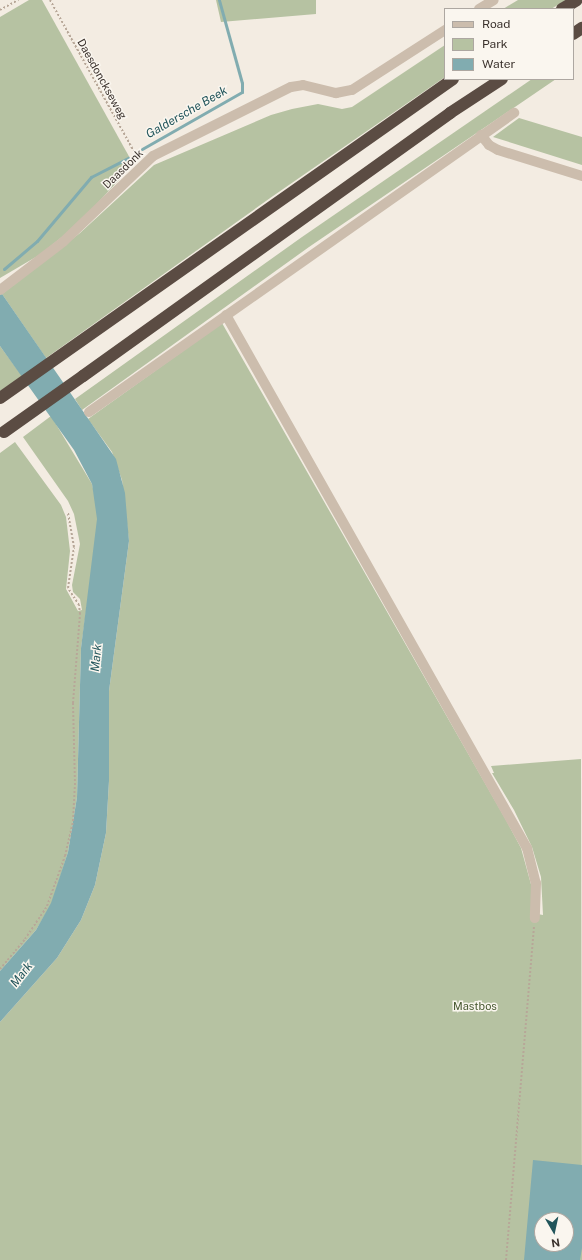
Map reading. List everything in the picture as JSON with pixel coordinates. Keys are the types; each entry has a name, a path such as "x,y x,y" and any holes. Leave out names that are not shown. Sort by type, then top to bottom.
{"highway":[{"path":"564,8 577,0"},
{"path":"0,398 452,80"},
{"path":"2,434 450,113 500,80"}],"street":[{"path":"481,8 494,0"},
{"name":"Daasdonk","path":"3,288 64,242 141,165 153,156 291,87 303,85 336,93 352,90 444,31"},
{"path":"89,412 514,112"},
{"path":"481,135 489,145 498,150 582,176"},
{"path":"226,315 527,848 536,883 535,918"}],"path":[{"path":"0,10 18,0"},
{"name":"Daesdonckseweg","path":"50,0 141,165"},
{"path":"0,969 25,940 47,906 65,856 73,821 75,785 73,703 80,608 68,588 74,547 68,513"},
{"path":"506,1260 535,918"}],"green space":[{"path":"29,0 42,0 131,160 119,180 79,223 41,254 0,278 0,17"},
{"path":"216,0 316,0 316,14 221,22"},
{"path":"518,0 566,0 553,8 505,8"},
{"path":"444,46 444,78 273,196 46,358 2,294 80,233 154,165 271,115 318,104 342,109 352,107"},
{"path":"531,80 555,80 309,247 82,410 75,399 302,237"},
{"path":"519,118 582,137 582,165 493,137"},
{"name":"Mastbos","path":"222,323 521,848 532,888 532,913 543,915 541,877 532,847 514,810 492,773 494,773 491,766 581,759 582,1260 0,1260 0,1022 57,958 81,920 95,885 106,833 109,781 109,691 129,541 122,480 112,452 88,419"},
{"path":"0,346 22,376 0,391"},
{"path":"51,416 92,484 97,507 97,533 81,648 77,797 68,852 52,903 36,930 0,971 0,453 15,442 61,505 66,517 70,551 66,589 78,611 82,610 80,599 73,592 72,585 80,544 74,514 68,501 23,437"}],"water":[{"name":"Mark","path":"0,291 116,459 125,493 129,541 109,691 109,781 106,833 95,885 81,920 57,958 0,1022 0,971 36,930 51,903 68,852 77,797 81,648 97,519 92,484 74,450 0,346"},
{"path":"533,1160 582,1165 582,1248 580,1260 524,1260"}],"waterway":[{"name":"Galdersche Beek","path":"142,149 242,92 242,83 219,0"},
{"name":"Galdersche Beek","path":"4,269 37,241 91,177 128,158"}]}
